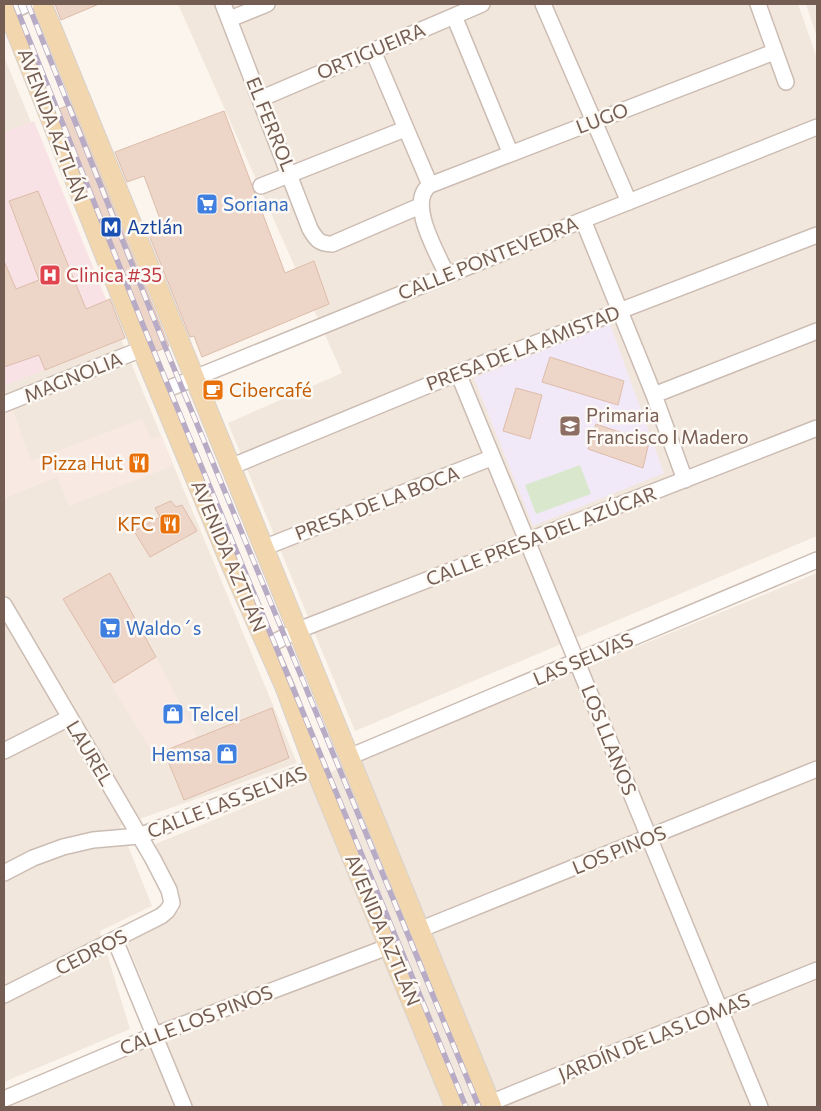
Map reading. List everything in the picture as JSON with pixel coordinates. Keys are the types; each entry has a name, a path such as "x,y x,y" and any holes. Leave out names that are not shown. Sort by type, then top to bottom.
{"main road":[{"name":"AVENIDA AZTLÁN","path":"42,4 296,631 491,1105"},
{"name":"AVENIDA AZTLÁN","path":"6,8 142,349 285,687 315,768 455,1107"}],"street":[{"path":"6,8 27,4"},
{"name":"EL FERROL","path":"223,4 310,228 321,243 332,244 420,206"},
{"path":"230,20 267,4"},
{"name":"ORTIGUEIRA","path":"260,99 482,4"},
{"path":"543,4 629,202"},
{"path":"758,4 786,82"},
{"path":"454,16 510,152"},
{"path":"373,51 430,185 422,192 420,206 447,275"},
{"name":"LUGO","path":"430,185 510,152 774,52"},
{"name":"CALLE PONTEVEDRA","path":"160,392 817,127"},
{"path":"262,186 290,173 405,128"},
{"path":"583,220 654,395 685,480"},
{"name":"PRESA DE LA AMISTAD","path":"230,467 458,373 817,235"},
{"path":"654,395 817,331"},
{"name":"MAGNOLIA","path":"4,404 142,349"},
{"name":"LOS LLANOS","path":"458,373 491,458 577,661 648,839 760,1107"},
{"name":"CALLE PRESA DEL AZÚCAR","path":"267,646 296,631 817,428"},
{"name":"PRESA DE LA BOCA","path":"263,548 491,458"},
{"name":"LAS SELVAS","path":"349,757 817,560"},
{"name":"LAUREL","path":"4,605 10,631 69,718 139,836 169,890 172,903"},
{"path":"4,751 69,718"},
{"name":"CALLE LAS SELVAS","path":"139,836 315,768"},
{"name":"LOS PINOS","path":"419,930 648,839 817,769"},
{"path":"4,873 33,858 63,847 93,840 139,836"},
{"name":"CEDROS","path":"4,995 161,916 172,903"},
{"path":"115,940 184,1107"},
{"name":"CALLE LOS PINOS","path":"4,1099 155,1034 390,946"},
{"name":"JARDÍN DE LAS LOMAS","path":"491,1105 817,970"}],"shaded area":[{"path":"178,4 798,4 817,58 817,536 355,731 228,423 342,373"},
{"path":"806,4 817,4 817,37"},
{"path":"4,57 297,763 120,826 152,906 100,931 130,1029 4,1082"},
{"name":"Clinica #35","path":"34,121 122,339 4,386 4,132"},
{"name":"Primaria Francisco I Madero","path":"610,324 664,473 533,526 474,378"},
{"path":"13,410 31,461 142,419 151,439 162,436 172,466 69,506 57,477 5,498 4,414"},
{"path":"817,573 817,1107 4,1107 4,1103 165,1037 125,938 180,910 155,844"},
{"path":"156,657 198,738 154,755 111,685"}],"green space":[{"path":"580,465 591,494 536,514 525,485"}],"building":[{"path":"55,4 99,4 61,20"},
{"path":"71,104 169,346 155,352 59,109"},
{"name":"Soriana","path":"224,111 285,273 314,261 329,304 202,357 194,336 190,337 149,235 163,227 144,176 127,182 115,152"},
{"path":"38,191 86,309 110,299 125,338 45,370 39,355 4,367 4,261 16,289 39,280 9,201"},
{"path":"550,357 624,381 618,405 542,382"},
{"path":"516,388 542,395 530,439 503,431"},
{"path":"596,424 649,442 643,468 588,449"},
{"name":"KFC","path":"171,501 176,507 182,505 197,531 150,557 134,531 160,517 155,508"},
{"name":"Waldo´s","path":"110,573 156,657 114,683 63,599"},
{"name":"Hemsa","path":"272,708 289,758 184,800 164,751"}],"railway":[{"path":"15,4 143,325 466,1107"},
{"path":"28,4 166,349 479,1107"}],"place":[{"name":"Soriana","path":"207,204"},
{"name":"Aztlán","path":"111,227"},
{"name":"Clinica #35","path":"50,275"},
{"name":"Cibercafé","path":"213,390"},
{"name":"Primaria Francisco I Madero","path":"570,426"},
{"name":"Pizza Hut","path":"139,463"},
{"name":"KFC","path":"170,524"},
{"name":"Waldo´s","path":"110,628"},
{"name":"Telcel","path":"173,714"},
{"name":"Hemsa","path":"227,754"}]}
